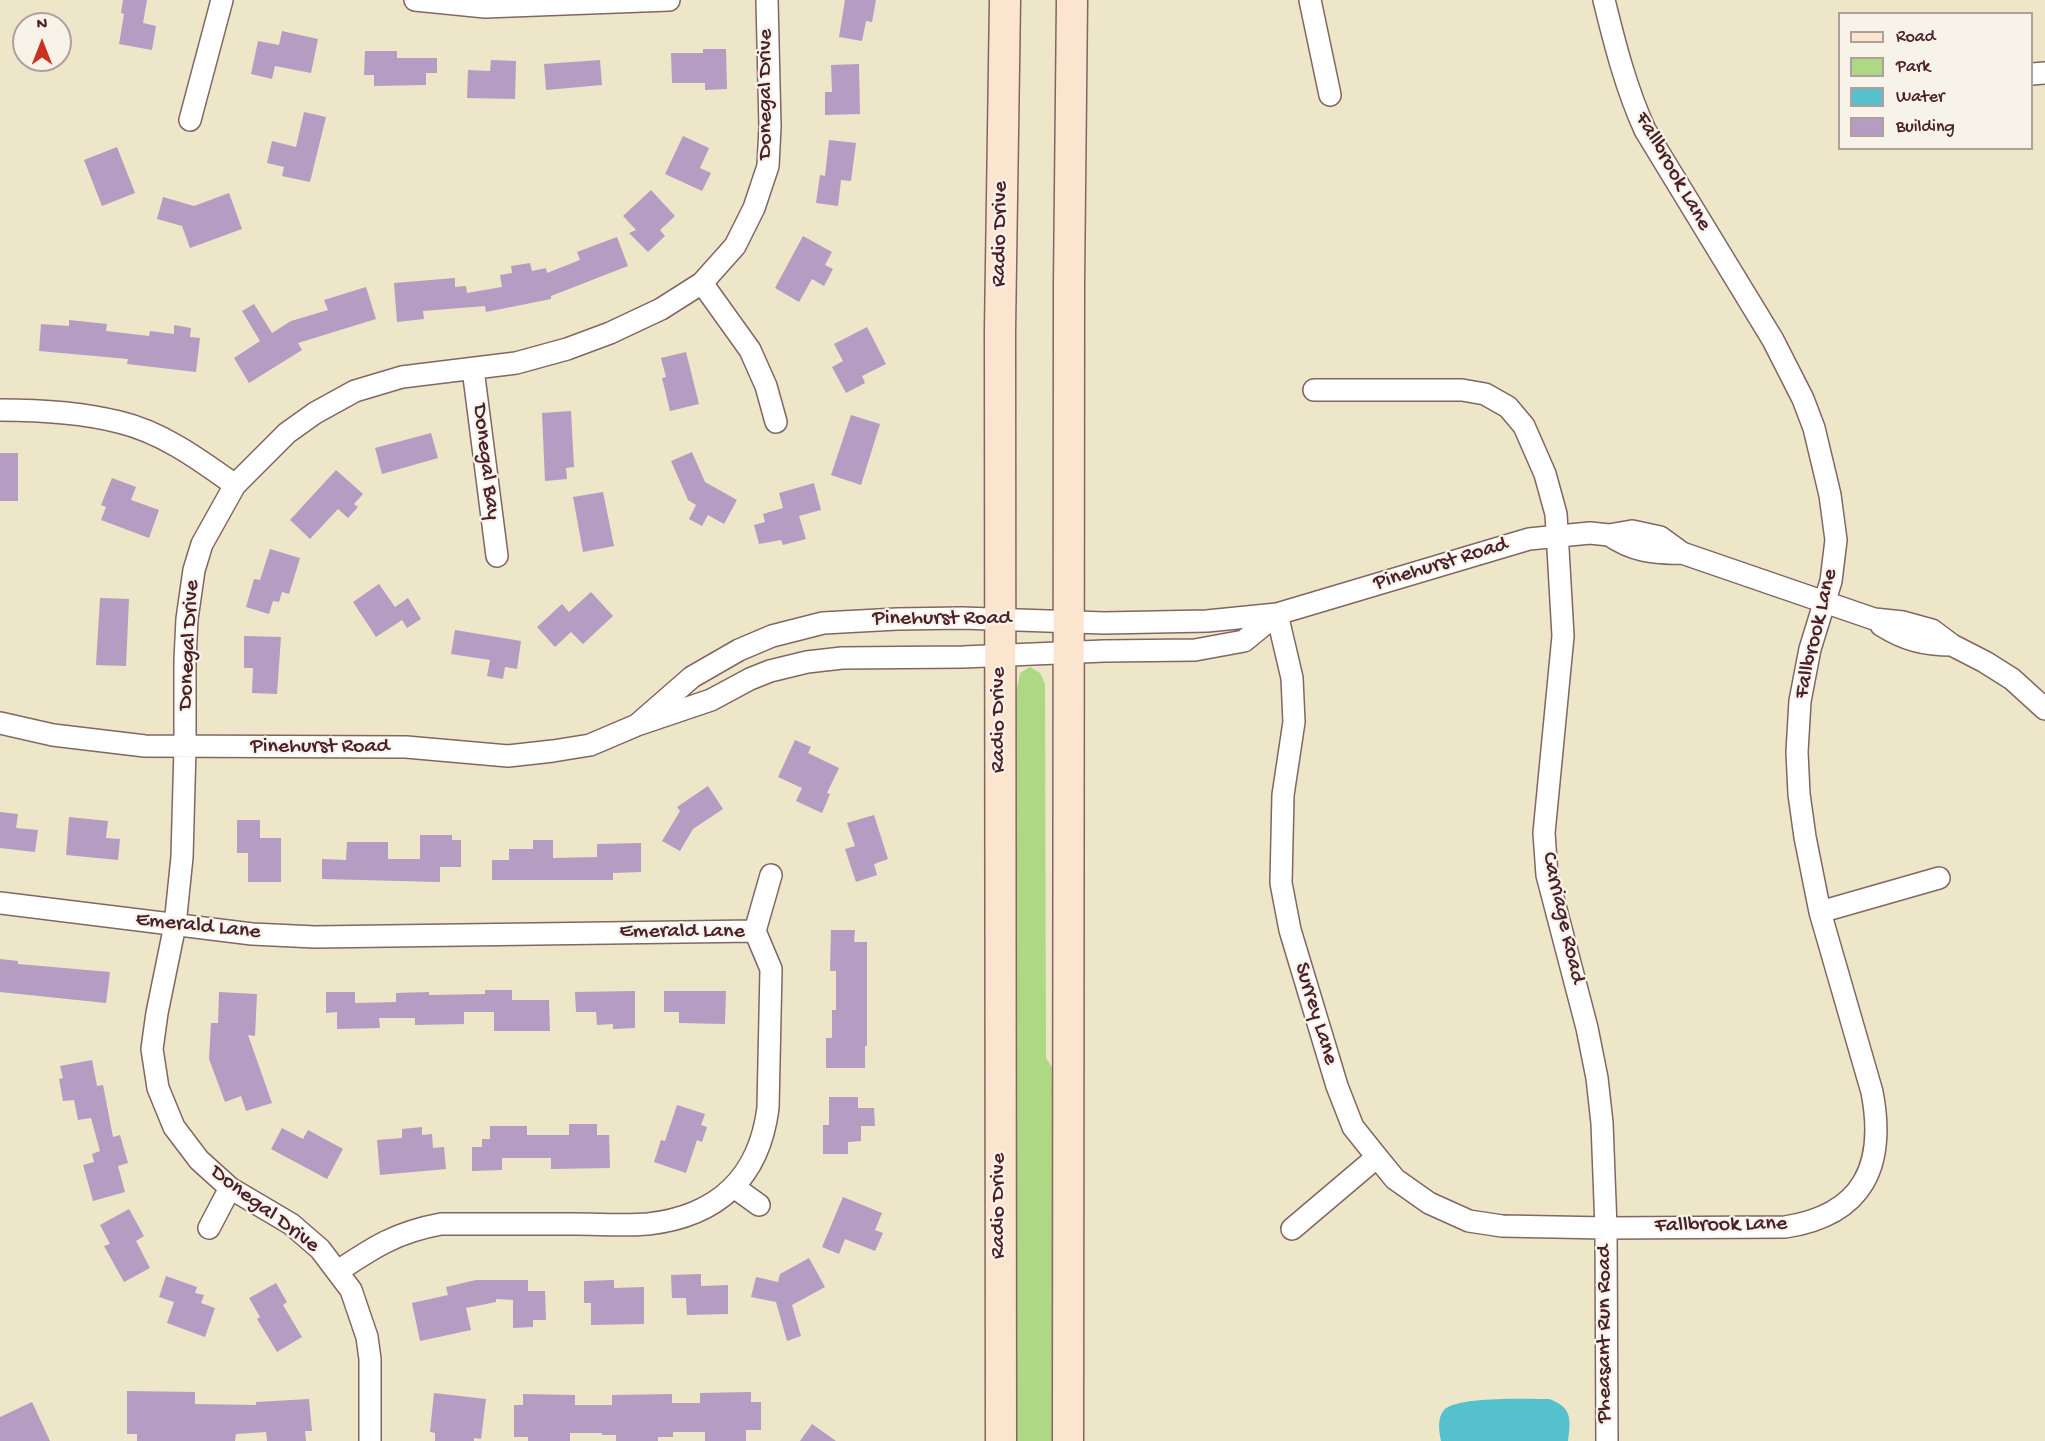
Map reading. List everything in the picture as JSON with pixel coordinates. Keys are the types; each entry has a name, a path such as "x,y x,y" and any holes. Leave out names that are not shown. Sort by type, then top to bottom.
{"main road":[{"name":"Radio Drive","path":"1000,1441 1000,256 1005,0"},
{"path":"1068,1441 1068,622 1072,0"}],"street":[{"path":"190,120 222,0"},
{"path":"415,0 485,7 669,0"},
{"name":"Donegal Drive","path":"370,1441 370,1359 367,1336 351,1290 320,1249 291,1224 230,1188 199,1160 174,1127 158,1088 152,1049 175,925 182,857 185,650 194,570 201,544 235,485 287,433 315,412 355,392 402,377 516,363 567,349 610,333 661,309 702,283 735,246 754,208 768,166 770,127 767,0"},
{"path":"1310,0 1330,95"},
{"name":"Fallbrook Lane","path":"1604,0 1621,68 1645,130 1773,340 1803,399 1830,495 1836,540 1831,581 1810,649 1800,701 1797,752 1799,794 1820,912 1876,1112 1873,1161 1865,1181 1850,1200 1828,1215 1805,1224 1785,1227 1606,1228"},
{"path":"702,283 750,350 766,386 776,422"},
{"name":"Donegal Bay","path":"473,369 497,556"},
{"name":"Carriage Road","path":"1314,390 1462,390 1485,394 1508,407 1524,426 1545,474 1556,514 1563,636 1544,833 1547,875 1587,1028 1597,1078 1602,1123 1606,1228"},
{"path":"0,410 57,411 120,422 165,440 197,458 235,485"},
{"name":"Pinehurst Road","path":"637,725 692,677 739,650 789,631 823,623 867,619 1190,622 1277,614 1529,539 1590,533 1609,535 1626,546 1660,554 1682,553 1874,620 1897,635 1908,639 1928,645 1952,645 2012,679 2043,704"},
{"name":"Pinehurst Road","path":"0,723 53,735 145,746 185,748 406,747 508,756 590,745 637,725 711,700 760,675 807,662 842,658 1175,651 1226,645 1244,640 1277,614"},
{"name":"Surrey Lane","path":"1277,614 1292,678 1294,722 1283,795 1281,883 1290,930 1337,1086 1353,1127 1395,1179 1429,1203 1469,1221 1502,1226 1606,1228"},
{"path":"755,931 771,875"},
{"path":"1820,912 1939,878"},
{"name":"Emerald Lane","path":"0,903 252,934 315,937 755,931 771,969 768,1108 765,1131 759,1149 735,1187 703,1209 680,1218 646,1224 441,1224 419,1228 373,1247 338,1271"},
{"path":"1292,1229 1377,1157"},
{"path":"735,1187 759,1205"},
{"path":"209,1228 230,1188"},
{"name":"Pheasant Run Road","path":"1606,1228 1607,1441"}],"green space":[{"path":"1030,667 1040,673 1045,684 1046,1058 1052,1067 1053,1441 1016,1441 1013,708 1020,673"}],"water":[{"path":"1549,1399 1557,1402 1566,1410 1570,1426 1568,1441 1441,1441 1440,1417 1444,1410 1451,1406 1477,1400"}],"building":[{"path":"123,0 147,0 143,23 156,26 152,50 119,44 124,14 121,13"},
{"path":"845,0 876,0 872,22 866,21 862,41 839,37"},
{"path":"282,31 318,39 311,73 275,66 272,79 251,74 258,41 279,45"},
{"path":"703,49 726,49 727,89 705,90 705,83 672,83 671,53 703,53"},
{"path":"365,51 397,51 397,58 437,58 437,73 426,73 426,85 374,86 374,75 364,75"},
{"path":"491,60 516,61 515,99 467,98 468,70 490,71"},
{"path":"600,60 602,85 546,90 544,64"},
{"path":"859,64 860,114 825,115 825,92 832,92 831,65"},
{"path":"304,112 326,117 310,182 282,176 284,167 267,163 272,141 296,147"},
{"path":"683,136 709,148 700,168 711,173 702,191 665,174"},
{"path":"829,140 856,143 851,181 841,180 838,206 816,203 820,175 825,176"},
{"path":"117,147 135,193 102,206 84,160"},
{"path":"651,190 675,216 660,230 665,236 648,252 629,233 636,230 623,216"},
{"path":"229,193 242,229 190,248 182,226 157,219 163,197 194,206"},
{"path":"803,236 832,252 825,265 833,269 824,286 812,279 799,302 775,288"},
{"path":"617,237 628,266 551,296 551,299 486,312 485,306 423,311 424,319 397,322 394,283 455,278 455,287 466,286 467,293 502,287 500,275 512,273 511,266 530,263 532,271 546,268 547,273 580,260 577,252"},
{"path":"366,287 376,319 298,343 302,350 249,383 234,358 260,341 242,311 254,304 272,333 291,321 328,310 324,300"},
{"path":"69,320 107,324 106,331 149,336 150,331 174,334 174,325 191,328 190,337 200,338 196,372 127,364 128,359 39,351 41,324 69,326"},
{"path":"867,327 886,364 862,376 865,383 846,393 832,367 843,361 834,344"},
{"path":"686,352 699,404 670,411 662,378 666,377 661,358"},
{"path":"571,411 574,467 566,468 567,479 545,481 542,413"},
{"path":"851,415 880,424 861,485 831,475"},
{"path":"431,433 438,458 382,474 375,448"},
{"path":"692,452 705,482 737,500 724,524 708,515 702,526 689,519 696,505 688,500 671,461"},
{"path":"0,453 18,453 18,501 0,501"},
{"path":"336,470 363,494 354,504 358,507 348,518 338,509 310,539 290,520"},
{"path":"112,478 136,487 131,500 159,510 149,538 101,520 106,507 101,505"},
{"path":"814,483 821,510 799,516 806,539 783,545 781,540 759,544 754,525 765,522 763,514 783,508 779,493"},
{"path":"603,492 614,546 583,552 573,497"},
{"path":"270,549 300,558 289,594 282,592 279,602 273,601 269,614 246,607 254,579 260,580"},
{"path":"379,584 395,607 408,598 421,619 407,628 402,620 376,637 353,602"},
{"path":"591,592 613,616 583,644 571,632 555,647 537,627 562,604 569,612"},
{"path":"100,598 129,599 126,666 96,665"},
{"path":"455,630 521,641 517,669 505,667 503,679 487,676 490,660 451,654"},
{"path":"244,636 281,637 277,694 252,693 253,668 244,668"},
{"path":"795,740 811,747 808,753 839,768 827,793 830,794 822,813 796,801 802,788 778,777"},
{"path":"708,786 723,809 693,829 680,851 662,841 680,811 677,807"},
{"path":"0,812 18,814 16,828 38,830 35,852 0,848"},
{"path":"874,815 888,859 874,864 877,875 856,882 845,849 855,846 847,823"},
{"path":"69,817 108,821 106,838 120,839 118,860 66,855"},
{"path":"237,820 260,820 260,838 281,838 281,882 248,882 248,853 237,853"},
{"path":"420,835 452,835 452,840 461,840 461,867 440,867 440,882 322,879 322,859 346,860 347,842 388,842 388,859 420,859"},
{"path":"533,840 553,840 553,858 597,857 597,844 641,843 641,872 613,873 613,880 492,880 492,860 509,860 509,849 533,849"},
{"path":"831,930 855,930 854,942 867,942 865,1068 826,1068 826,1038 832,1038 832,1010 836,1010 836,971 830,971"},
{"path":"0,959 18,961 18,964 110,972 106,1003 0,992"},
{"path":"485,990 512,990 512,1000 549,1000 550,1031 494,1031 494,1012 464,1012 464,1024 415,1025 415,1018 379,1018 380,1028 337,1029 337,1012 326,1013 326,992 355,992 355,1003 396,1002 396,993 485,994"},
{"path":"635,991 635,1028 613,1029 613,1024 597,1025 596,1012 576,1012 575,992"},
{"path":"664,991 726,991 725,1024 679,1023 679,1012 664,1012"},
{"path":"219,992 257,994 255,1036 248,1035 272,1103 246,1111 241,1096 225,1102 209,1059 211,1023 218,1023"},
{"path":"92,1060 97,1086 103,1085 113,1137 120,1135 128,1163 118,1166 125,1192 93,1201 83,1165 94,1162 92,1154 100,1151 91,1118 78,1120 74,1100 63,1101 59,1079 63,1078 60,1066"},
{"path":"829,1097 858,1097 858,1108 874,1108 875,1126 861,1126 861,1141 848,1142 848,1154 823,1154 823,1125 829,1125"},
{"path":"677,1105 705,1114 701,1125 707,1127 702,1142 697,1140 686,1173 654,1162 661,1140 665,1141"},
{"path":"569,1124 597,1124 597,1135 609,1135 610,1168 551,1169 551,1158 502,1158 502,1170 472,1171 472,1147 482,1147 482,1139 490,1139 490,1126 527,1126 527,1135 569,1135"},
{"path":"422,1127 422,1135 432,1134 433,1148 444,1147 446,1169 380,1175 377,1140 402,1138 402,1129"},
{"path":"282,1128 303,1139 308,1130 343,1149 327,1179 271,1149"},
{"path":"843,1197 882,1213 875,1230 883,1233 875,1251 845,1239 839,1254 822,1247"},
{"path":"129,1209 144,1236 136,1241 150,1268 124,1282 104,1246 110,1244 100,1225"},
{"path":"809,1258 825,1287 792,1305 801,1336 787,1341 776,1302 751,1297 756,1277 778,1282 780,1274"},
{"path":"701,1274 701,1286 728,1285 728,1314 687,1315 686,1298 672,1298 671,1275"},
{"path":"166,1276 197,1287 195,1293 204,1295 201,1303 215,1308 205,1337 167,1323 174,1302 159,1297"},
{"path":"476,1280 528,1280 528,1291 545,1291 546,1320 533,1320 533,1327 513,1328 513,1300 496,1299 496,1302 466,1308 471,1330 420,1341 412,1303 448,1295 446,1287"},
{"path":"614,1280 614,1288 644,1287 644,1324 591,1325 591,1303 584,1303 584,1281"},
{"path":"276,1283 287,1302 283,1305 302,1337 277,1352 257,1319 260,1317 249,1298"},
{"path":"127,1391 195,1392 195,1404 256,1405 256,1402 309,1399 312,1431 305,1431 306,1441 267,1441 266,1432 236,1434 235,1441 137,1441 137,1434 127,1434"},
{"path":"751,1392 751,1402 761,1402 761,1430 746,1430 746,1441 705,1441 705,1432 673,1432 673,1437 658,1437 658,1441 616,1441 616,1435 602,1435 602,1433 570,1433 570,1441 528,1441 528,1437 514,1437 514,1405 523,1405 523,1394 575,1395 575,1405 612,1405 612,1395 672,1394 672,1403 700,1403 700,1393"},
{"path":"434,1393 486,1399 481,1439 435,1441 435,1433 430,1432"},
{"path":"32,1402 50,1441 0,1441 0,1417"},
{"path":"812,1424 836,1441 800,1441"}]}
